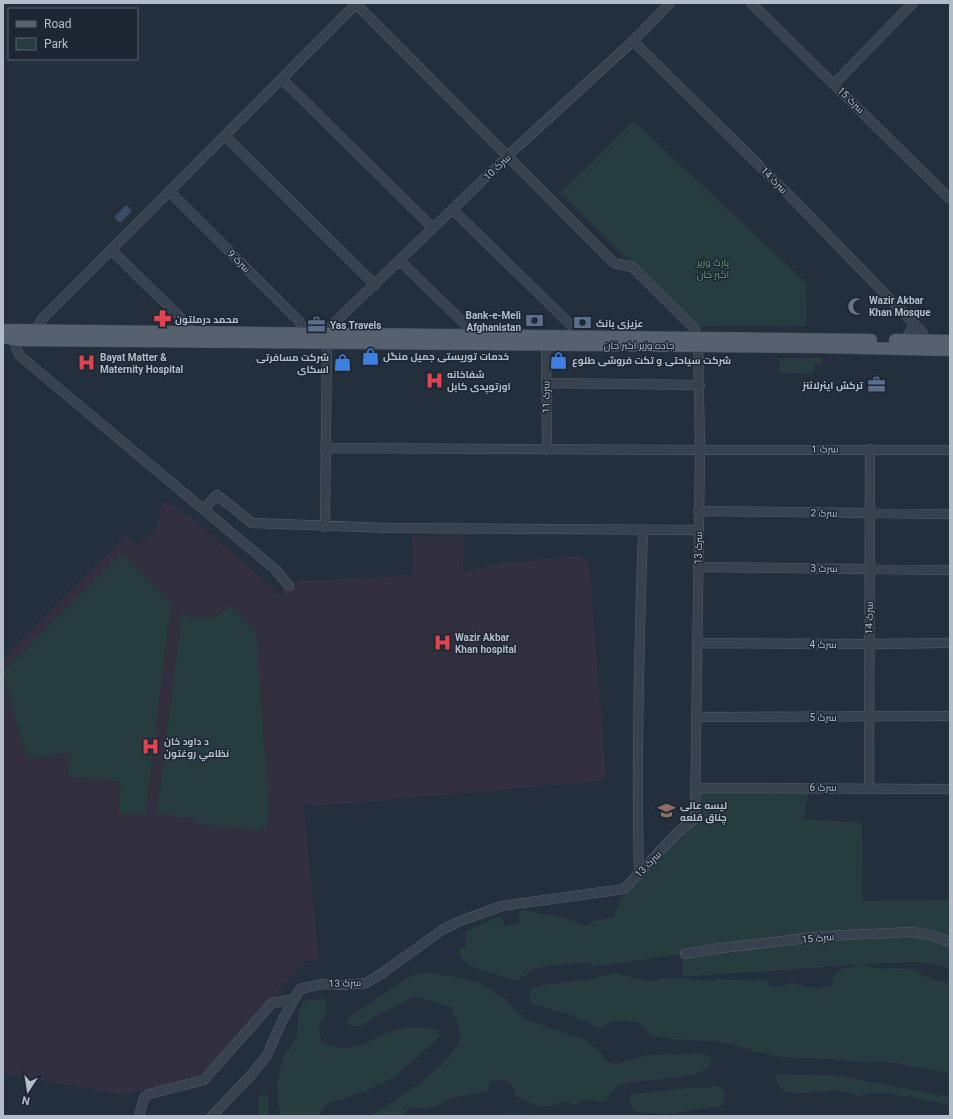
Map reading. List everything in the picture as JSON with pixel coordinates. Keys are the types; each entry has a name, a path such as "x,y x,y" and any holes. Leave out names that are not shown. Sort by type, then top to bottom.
{"main road":[{"path":"9,334 34,331 194,338"},
{"path":"9,334 194,338 698,342 950,341"},
{"path":"475,340 546,345 577,341"},
{"path":"698,342 950,350"}],"street":[{"name":"سرک 10","path":"327,338 330,327 400,261 452,209 633,41 670,3"},
{"name":"سرک 15","path":"751,3 949,197"},
{"path":"834,84 913,3"},
{"path":"34,331 43,318 355,4 614,263 632,267 694,328 698,342"},
{"name":"سرک 14","path":"633,41 789,195 913,322 922,332 926,341"},
{"path":"282,79 433,228"},
{"path":"225,136 375,285"},
{"name":"سرک 9","path":"169,191 299,321 305,338"},
{"path":"452,209 574,328 577,341"},
{"path":"111,250 178,315 194,338"},
{"path":"400,261 475,340"},
{"path":"905,340 910,333 913,322"},
{"path":"9,334 20,356 276,570 289,586"},
{"path":"325,527 327,338"},
{"name":"سرک 13","path":"212,1116 252,1074 267,1055 300,989 312,985 366,983 384,972 442,930 460,921 502,906 624,889 678,832 694,819 700,450 700,385 698,342"},
{"name":"سرک 11","path":"546,345 547,450"},
{"path":"546,383 700,385"},
{"name":"سرک 1","path":"325,448 547,450 950,450"},
{"name":"سرک 14","path":"869,787 868,644 871,514 870,449"},
{"path":"204,509 217,495 252,522 325,527 698,530"},
{"name":"سرک 2","path":"698,511 950,514"},
{"path":"639,874 636,781 643,530"},
{"name":"سرک 3","path":"698,567 950,570"},
{"name":"سرک 4","path":"697,643 868,644 950,642"},
{"name":"سرک 5","path":"696,717 950,716"},
{"name":"سرک 6","path":"695,788 869,787 950,789"},
{"name":"سرک 15","path":"685,954 714,949 824,936 911,932 930,935 950,942"},
{"path":"139,1116 144,1098 149,1094 204,1080 272,1003 294,999"}],"shaded area":[{"name":"د داود خان نظامي روغتون","path":"167,500 193,519 284,598 282,587 289,586 300,581 413,575 412,536 464,535 463,572 502,563 579,556 586,559 589,565 606,777 599,781 318,806 307,804 303,800 319,962 306,961 203,1075 125,1095 3,1074 3,658 127,535 137,545 156,530 161,507"}],"green space":[{"name":"پارک وزیر اکبر خان","path":"634,121 807,284 806,326 698,327 560,193"},
{"path":"779,358 822,358 822,364 814,364 813,374 779,373"},
{"path":"123,553 171,602 145,816 119,813 121,782 68,776 71,752 27,759 3,671"},
{"path":"231,606 256,632 269,815 268,824 258,831 195,823 192,818 157,814 182,612 189,617 214,618"},
{"path":"700,792 808,793 804,819 862,823 863,901 950,900 950,968 920,962 883,963 683,977 681,954 592,967 591,962 532,969 524,977 513,980 467,965 460,954 460,949 465,947 466,931 500,916 505,926 520,923 518,911 523,910 566,918 584,926 597,920 614,917 624,896 633,884 684,832 691,828 698,820 700,816"},
{"path":"861,965 877,968 915,969 927,977 950,983 950,1073 894,1063 779,1057 717,1041 668,1039 651,1035 639,1023 626,1021 613,1021 599,1028 569,1014 530,1004 529,994 531,989 541,985 591,979 613,973 650,982 661,978 682,978 709,981 720,979 753,981 764,978 771,986 776,987 792,983 819,989 830,986 833,982 833,977 841,969"},
{"path":"430,973 480,983 507,1000 514,1009 527,1020 585,1040 601,1052 606,1061 616,1064 646,1055 689,1055 699,1053 709,1056 712,1060 707,1068 698,1073 685,1077 628,1082 619,1085 614,1088 606,1102 584,1100 577,1104 561,1102 557,1105 539,1106 521,1099 517,1096 509,1082 501,1080 491,1081 488,1090 484,1092 452,1098 432,1107 411,1108 405,1112 403,1116 370,1116 423,1081 449,1057 457,1045 460,1034 459,1027 451,1008 435,1002 413,997 375,1016 361,1026 351,1026 346,1023 348,1018 410,976"},
{"path":"324,998 327,1013 319,1027 322,1042 333,1047 352,1047 389,1032 404,1028 437,1030 440,1034 438,1039 392,1079 356,1095 334,1101 324,1106 319,1116 280,1116 277,1086 282,1059 297,1037 299,1010 303,1001"},
{"path":"776,1074 836,1075 950,1097 950,1105 881,1093 855,1096 841,1090 795,1094 780,1088 775,1079"},
{"path":"716,1085 724,1091 725,1102 721,1106 666,1114 636,1112 630,1106 629,1101 631,1095 684,1088 706,1088"},
{"path":"259,1095 269,1095 269,1116 258,1116"},
{"path":"511,1114 556,1115 556,1116 478,1116"}],"water":[{"path":"126,205 132,211 120,223 114,217"}],"place":[{"name":"Wazir Akbar Khan Mosque","path":"856,306"},
{"name":"محمد درملتون","path":"162,319"},
{"name":"Bank-e-Meli Afghanistan","path":"534,321"},
{"name":"عزیزی بانک","path":"583,323"},
{"name":"Yas Travels","path":"317,325"},
{"name":"خدمات توریستی جمیل منگل","path":"370,356"},
{"name":"شرکت سیاحتی و تکت فروشی طلوع","path":"559,360"},
{"name":"Bayat Matter & Maternity Hospital","path":"87,363"},
{"name":"شرکت مسافرتی اسکای","path":"342,363"},
{"name":"شفاخانه اورتوپدی کابل","path":"434,380"},
{"name":"ترکش ایئرلائنز","path":"876,385"},
{"name":"Wazir Akbar Khan hospital","path":"442,643"},
{"name":"د داود خان نظامي روغتون","path":"151,747"},
{"name":"لیسه عالی چناق قلعه","path":"667,811"}]}
